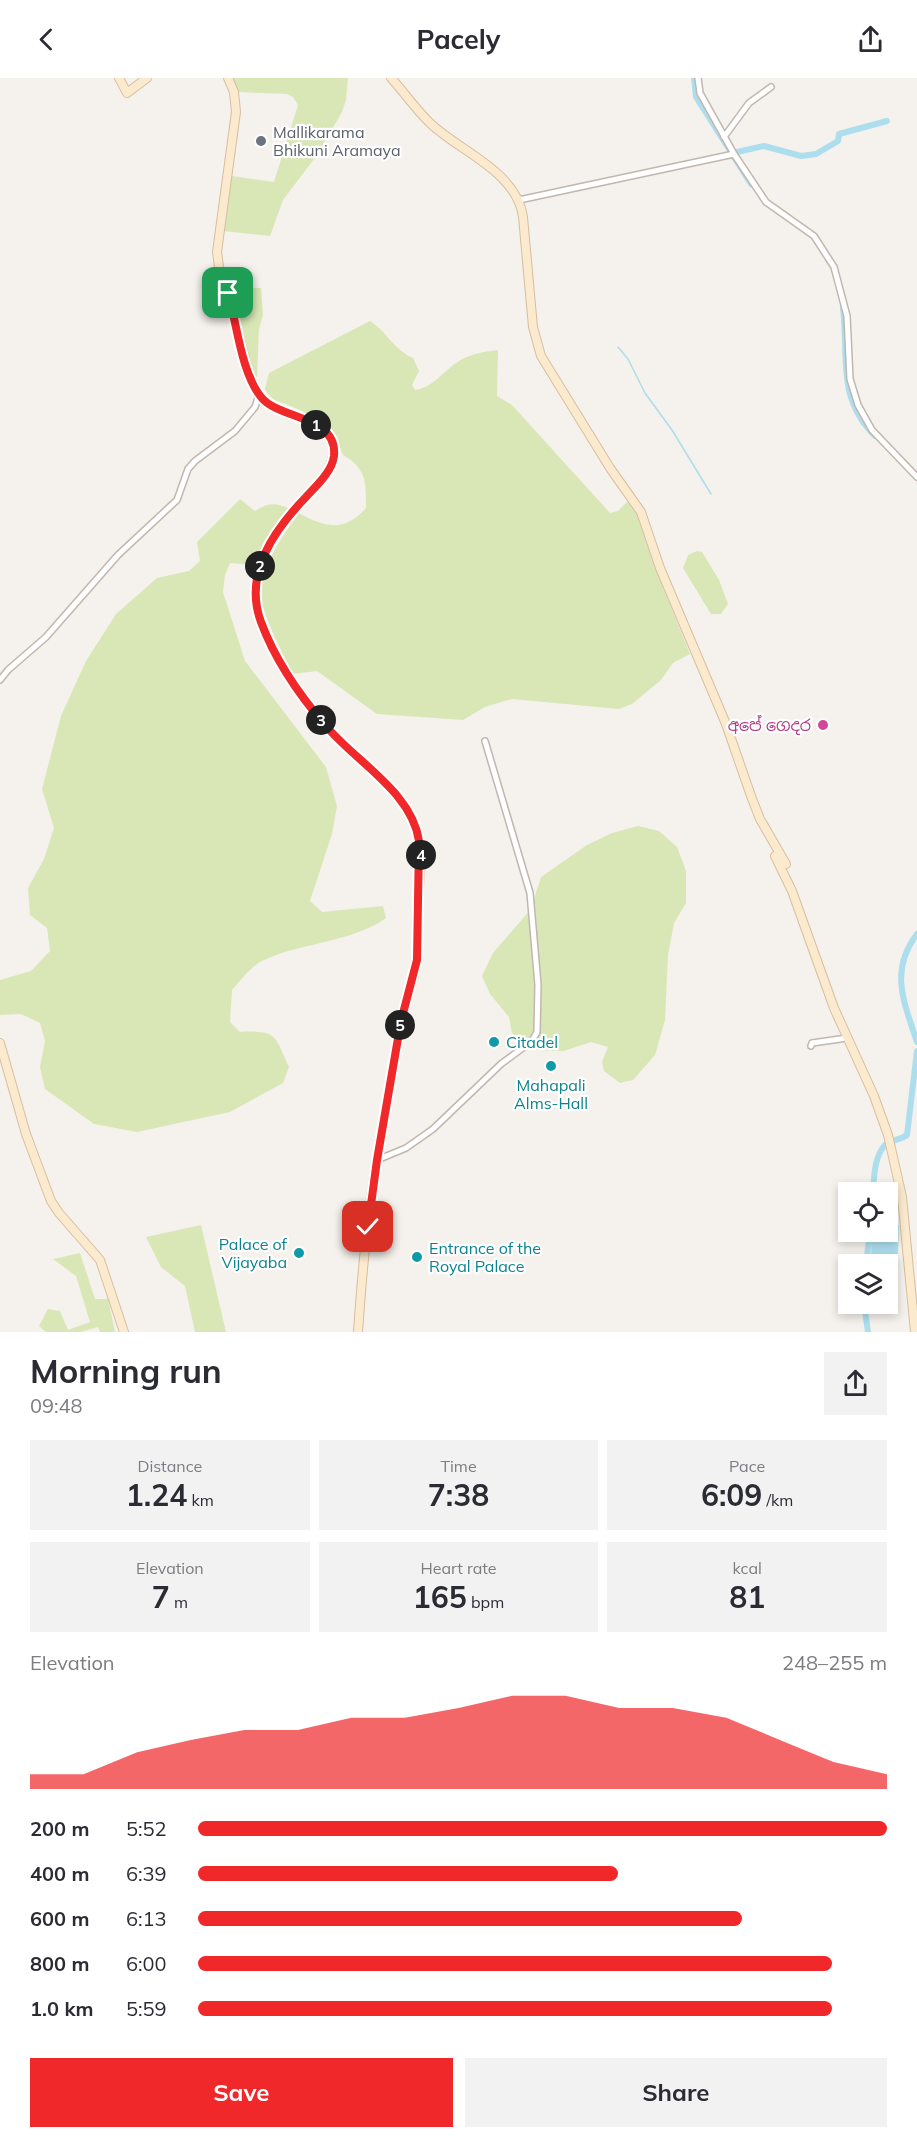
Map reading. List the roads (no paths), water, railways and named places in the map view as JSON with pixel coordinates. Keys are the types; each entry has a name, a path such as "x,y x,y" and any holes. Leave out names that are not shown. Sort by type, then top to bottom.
{"main road":[{"path":"119,78 127,93 147,78"},
{"path":"228,78 234,92 236,112 217,257 248,371 259,395 271,406 322,429 330,438 334,451 328,470 284,520 261,562 256,590 262,623 291,679 327,727 401,802 414,824 419,841 417,960 401,1021 377,1160 358,1332"},
{"path":"391,78 431,124 504,179 512,187 519,200 523,217 533,327 539,351 606,461 644,518 660,568 726,723 755,808 786,864 775,856 792,891 847,1038 874,1096 888,1135 905,1221 915,1332"},
{"path":"0,1043 24,1127 51,1201 59,1214 100,1260 124,1332"}],"street":[{"path":"698,78 700,93 724,137 766,202 814,236 834,267 848,316 850,379 858,405 872,430 917,477"},
{"path":"724,137 749,103 771,87"},
{"path":"519,200 734,154"},
{"path":"0,680 8,670 46,637 118,555 177,500 188,469 195,461 235,431 255,407 259,395"},
{"path":"377,1160 406,1148 433,1129 501,1064 532,1041 537,1032 538,985 530,893 485,741"},
{"path":"811,1046 812,1043 847,1038"}],"water":[{"path":"899,1225 898,1254 871,1254 872,1242 898,1242"}],"waterway":[{"path":"694,78 696,97 751,184"},
{"path":"733,157 737,152 764,146 801,156 816,154 838,141 839,134 887,121"},
{"path":"843,308 849,391 854,406 875,436"},
{"path":"618,347 628,359 645,393 672,430 711,494"},
{"path":"917,934 908,948 901,974 904,1000 917,1042"},
{"path":"874,1182 875,1168 881,1150 887,1143 907,1135 917,1051"},
{"path":"867,1254 869,1242"},
{"path":"865,1314 868,1332"}],"place":[{"name":"Mallikarama Bhikuni Aramaya","path":"261,141"},
{"name":"අපේ ගෙදර","path":"823,725"},
{"name":"Citadel","path":"494,1042"},
{"name":"Mahapali Alms-Hall","path":"551,1066"},
{"name":"Palace of Vijayaba","path":"299,1253"},
{"name":"Entrance of the Royal Palace","path":"417,1257"}]}
